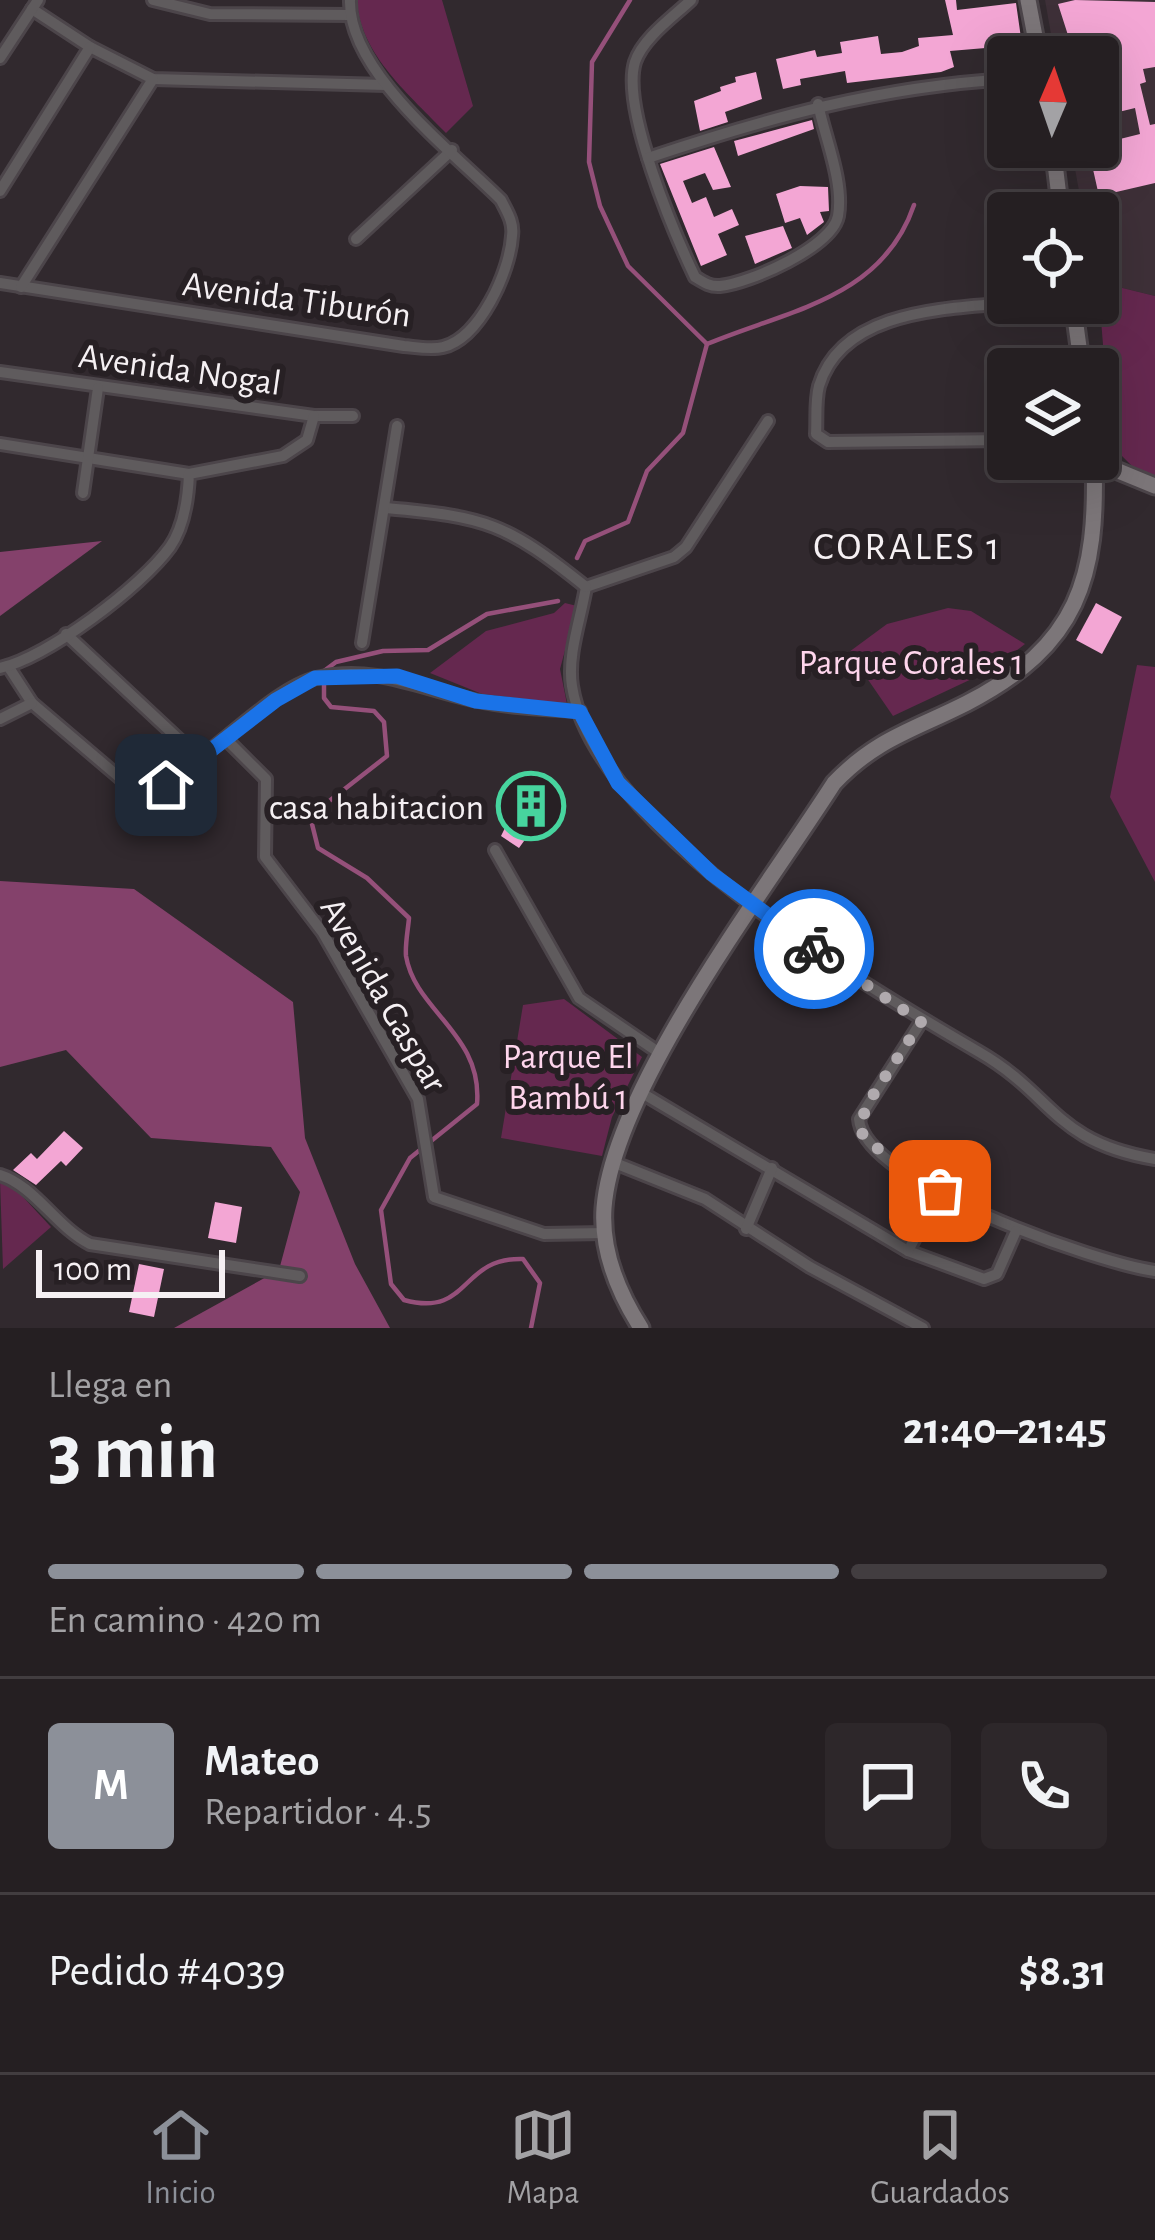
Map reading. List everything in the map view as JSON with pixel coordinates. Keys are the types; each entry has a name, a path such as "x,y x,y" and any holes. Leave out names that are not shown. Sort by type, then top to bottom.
{"street":[{"path":"153,0 210,14 350,15"},
{"name":"Avenida Tiburón","path":"0,283 404,346 443,347 473,327 512,237 501,200 386,85 350,15 350,0"},
{"path":"691,0 635,61 633,81 648,158 695,277 721,286 828,238 838,218 838,191 818,104"},
{"path":"1028,0 1036,36"},
{"path":"0,58 35,4 90,47 153,79 386,85"},
{"path":"0,191 90,47"},
{"path":"21,287 153,79"},
{"path":"648,158 818,104 987,80"},
{"path":"356,239 452,150"},
{"path":"987,305 918,311 856,340 832,361 819,387 815,434 827,442 987,440"},
{"name":"Avenida Nogal","path":"0,372 314,416 353,416"},
{"path":"83,494 98,388"},
{"path":"0,445 189,474 283,456 308,440 314,416"},
{"path":"586,587 674,557 686,547 768,421"},
{"path":"362,644 397,426"},
{"path":"1119,471 1155,487"},
{"path":"189,474 183,516 172,544 144,577 66,634 4,667 32,703 140,795 201,760 276,700 315,678 397,676 476,701 580,712"},
{"path":"641,1328 611,1270 604,1205 615,1163 661,1054 834,783 861,755 1016,674 1070,621 1094,545 1094,480"},
{"path":"386,508 490,521 533,545 586,587"},
{"path":"586,587 572,665 580,712 618,783 754,908 921,1022 982,1053 1081,1138 1155,1159"},
{"path":"66,634 201,760"},
{"path":"0,719 32,703"},
{"name":"Avenida Gaspar","path":"227,740 266,779 265,857 322,933 418,1099 434,1197 544,1234 605,1233"},
{"path":"495,850 579,998 661,1054"},
{"path":"921,1022 866,1106 860,1130 867,1141 940,1191 1016,1231 1100,1260 1155,1271"},
{"path":"642,1093 908,1251 992,1280 1016,1231"},
{"path":"615,1163 705,1199 746,1229 923,1328"},
{"path":"746,1229 772,1168"},
{"path":"0,1174 18,1184 70,1234 90,1244 300,1276"},
{"path":"908,1251 940,1191"}],"shaded area":[{"path":"1045,0 1155,0 1155,296 1119,287 1119,192 1079,192 1075,168 1119,168 1119,36 1051,36"},
{"path":"102,541 0,616 0,552"},
{"path":"0,881 134,889 293,1002 305,1138 355,1264 390,1328 174,1328 279,1270 300,1192 271,1147 151,1138 66,1050 0,1067"}],"green space":[{"path":"357,0 442,0 473,106 446,133 377,56 360,20"},
{"path":"1119,287 1155,296 1155,477 1133,467 1119,453 1119,348 1103,348 1101,324 1119,324"},
{"path":"565,603 577,606 560,669 567,704 482,694 430,673 486,631 554,613"},
{"name":"Parque Corales 1","path":"948,608 971,611 1025,644 993,669 893,716 849,652 887,624"},
{"path":"1137,665 1155,667 1155,882 1110,797"},
{"name":"Parque El Bambú 1","path":"564,999 642,1057 612,1117 602,1156 501,1138 523,1005"},
{"path":"0,1180 10,1183 51,1227 3,1269"}],"building":[{"path":"945,0 956,0 957,10 1016,3 1021,36 987,36 987,48 950,51 954,67 941,72 847,83 845,71 800,79 801,85 783,89 776,59 815,50 817,57 842,53 840,42 878,36 881,54 902,52 919,46 918,38 953,35"},
{"path":"1075,0 1155,2 1155,67 1143,69 1146,82 1140,84 1150,125 1155,124 1155,183 1098,192 1093,168 1119,168 1119,139 1140,134 1135,108 1119,112 1119,36 1068,36 1058,4"},
{"path":"756,72 762,99 725,112 728,122 700,131 694,101 721,91 720,87 736,82 735,77"},
{"path":"812,120 814,129 738,156 734,141"},
{"path":"714,147 731,187 713,190 705,173 683,181 692,203 706,197 714,217 732,209 739,225 718,234 727,255 701,266 660,164"},
{"path":"800,186 828,187 829,211 820,212 824,222 807,235 800,218 785,223 776,194"},
{"path":"783,226 792,248 755,264 745,236"},
{"path":"1096,603 1122,617 1102,654 1076,640"},
{"name":"casa habitacion","path":"525,787 552,800 544,818 531,811 522,828 529,834 519,848 501,836"},
{"path":"64,1131 83,1148 66,1166 61,1161 36,1185 13,1170 31,1153 37,1159"},
{"path":"215,1202 242,1207 236,1243 208,1238"},
{"path":"139,1264 164,1269 154,1317 129,1312"}],"waterway":[{"path":"630,0 592,62 589,162 600,206 628,266 707,344"},
{"path":"707,344 800,310 856,281 880,262 914,205"},
{"path":"577,558 585,541 628,522 647,471 683,433 707,344"},
{"path":"531,1328 540,1283 523,1259 487,1267 442,1301 404,1300 391,1284 381,1210 410,1158 477,1104 476,1080 460,1041 412,975 406,956 409,918 367,878 318,848 310,816 387,756 384,722 374,711 331,707 324,698 324,671 336,662 383,651 428,650 487,614 558,601"}],"way so far":[{"path":"814,949 921,1022 866,1106 859,1119 860,1130 867,1141 940,1191"}],"place":[{"name":"casa habitacion","path":"531,806"}],"district":[{"name":"CORALES 1","path":"908,545"}],"route":[{"path":"166,785 276,700 315,678 397,676 476,701 580,712 618,783 712,874 814,949"}]}
